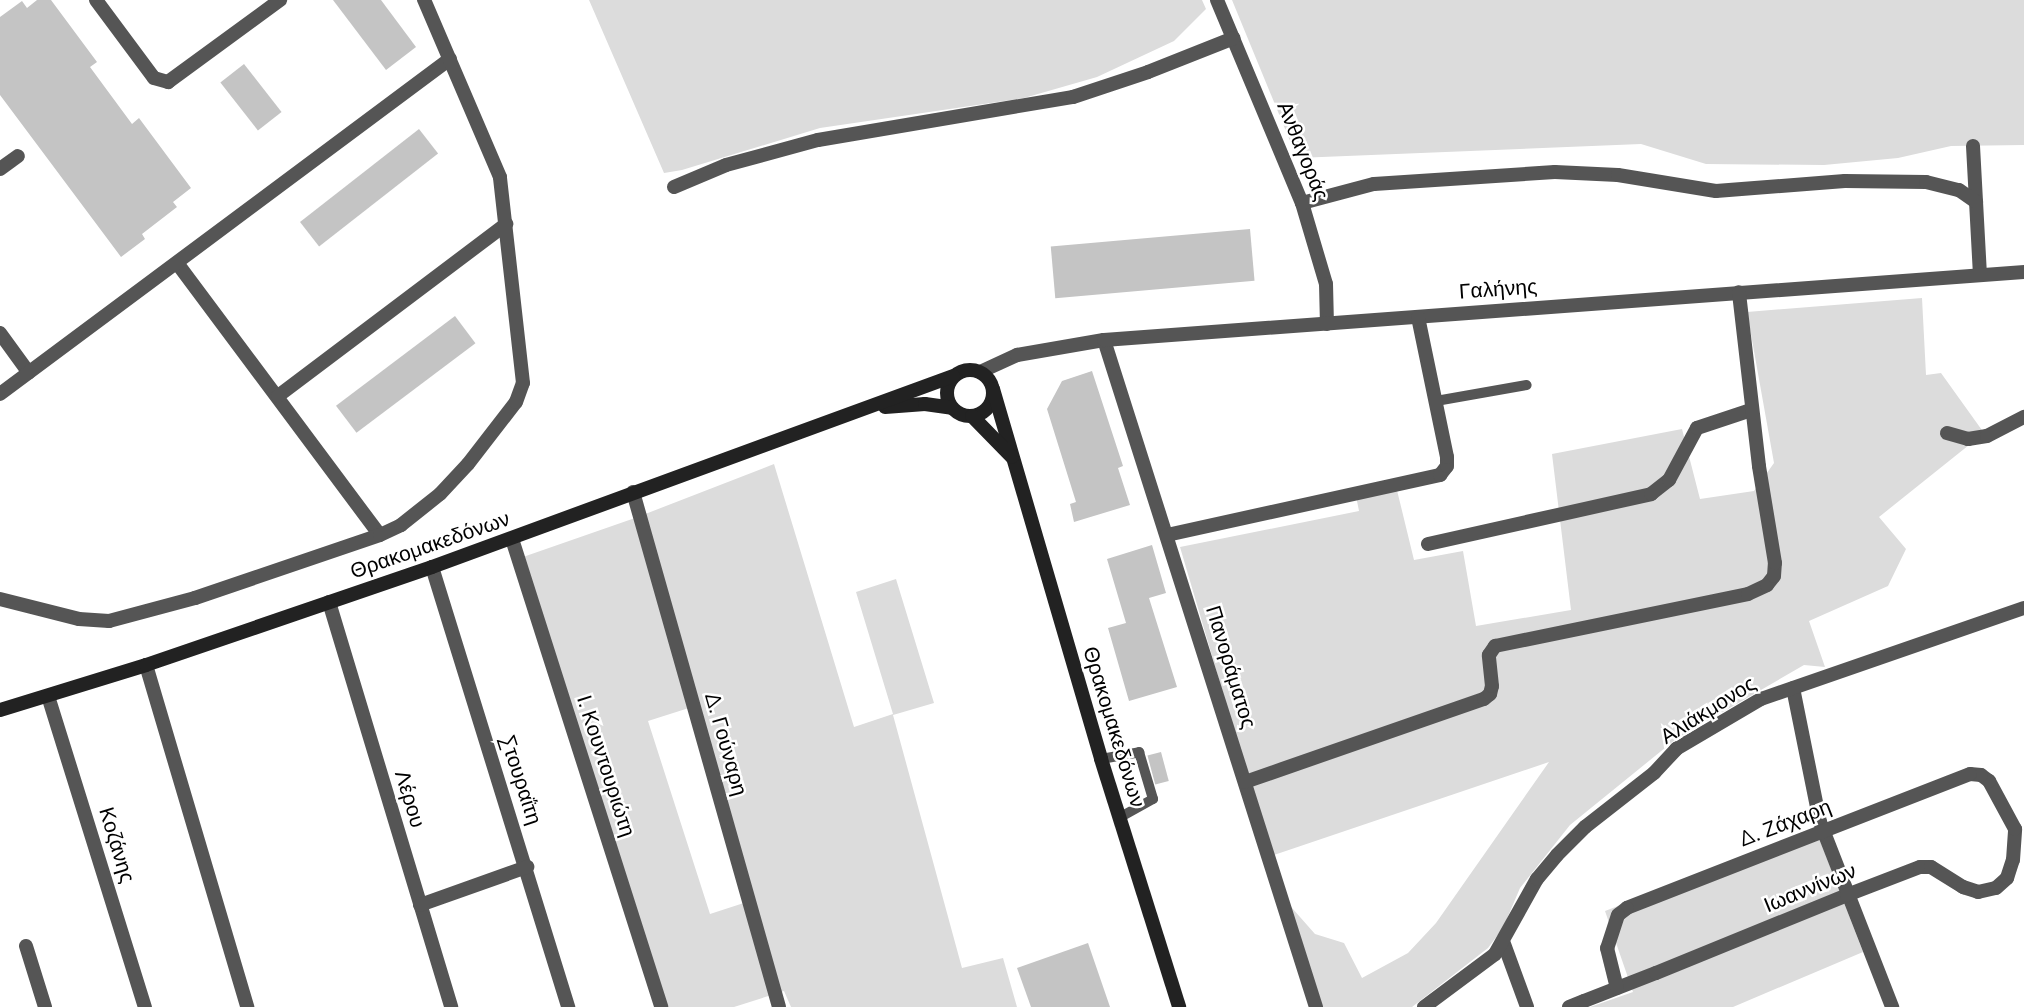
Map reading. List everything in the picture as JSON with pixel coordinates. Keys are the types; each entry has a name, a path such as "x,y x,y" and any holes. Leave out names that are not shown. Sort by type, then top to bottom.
{"main road":[{"name":"Θρακομακεδόνων","path":"0,710 146,665 512,539 633,492 869,408 964,370 980,372 988,377 993,389 1101,759 1179,1007"},
{"path":"952,408 946,395 953,376"},
{"path":"972,416 986,410 993,389"},
{"name":"Θρακομακεδόνων","path":"869,408 908,404 952,408 972,416 1013,458"}],"street":[{"path":"96,0 154,78 161,82 175,79 280,0"},
{"path":"0,599 79,619 109,621 195,598 380,535 412,518 453,481 521,393 506,224 498,169 424,0"},
{"name":"Ανθαγοράς","path":"1217,0 1302,203 1326,284 1327,324"},
{"path":"674,187 726,165 829,138 1073,97 1148,72 1234,38"},
{"path":"0,394 450,60"},
{"path":"1973,146 1980,275"},
{"path":"0,169 18,156"},
{"path":"1302,203 1374,184 1555,172 1618,175 1716,191 1844,181 1926,183 1959,190 1976,202"},
{"path":"278,396 506,224"},
{"path":"177,263 380,535"},
{"name":"Γαλήνης","path":"980,372 1017,355 1104,340 2024,272"},
{"path":"1245,782 1484,699 1490,694 1492,685 1489,655 1495,646 1748,594 1767,585 1774,576 1775,563 1751,410 1739,292"},
{"path":"1167,535 1440,475 1447,466 1447,457 1418,317"},
{"path":"0,333 29,373"},
{"name":"Πανοράματος","path":"1104,340 1317,1007"},
{"path":"1427,544 1651,494 1668,480 1697,428 1751,410"},
{"path":"1947,433 1968,439 1987,436 2024,417"},
{"name":"Δ. Γούναρη","path":"633,492 779,1007"},
{"name":"Ι. Κουντουριώτη","path":"512,539 661,1007"},
{"name":"Στουραΐτη","path":"432,567 527,867 568,1007"},
{"name":"Λέρου","path":"330,602 451,1007"},
{"name":"Αλιάκμονος","path":"1424,1007 1480,968 1504,944 1537,879 1584,827 1654,773 1676,750 1761,699 2024,608"},
{"path":"146,665 247,1007"},
{"path":"1793,688 1824,830 1892,1007"},
{"name":"Κοζάνης","path":"48,696 145,1007"},
{"name":"Δ. Ζάχαρη","path":"1617,988 1607,948 1618,915 1627,908 1970,774 1980,775 1989,781 2020,828"},
{"name":"Ιωαννίνων","path":"1569,1007 1920,867 1931,867 1963,887 1978,892 1996,888 2007,878 2020,828"},
{"path":"420,905 527,867"},
{"path":"1504,944 1527,1007"},
{"path":"26,946 45,1007"}],"lane":[{"path":"1436,401 1527,385"},
{"path":"1101,759 1139,751 1153,799 1119,818"}],"shaded area":[{"path":"589,0 1202,0 1206,9 1174,41 1097,77 1024,98 820,128 682,170 664,173"},
{"path":"1232,0 2024,0 2024,145 1951,146 1898,158 1824,165 1706,164 1641,144 1297,158"},
{"path":"1922,298 1926,375 1941,373 1984,433 1879,517 1906,549 1888,586 1809,621 1825,667 1804,665 1676,739 1570,825 1520,888 1503,928 1488,948 1412,1007 1320,1007 1285,900 1315,934 1344,943 1362,978 1408,953 1436,923 1549,762 1271,856 1180,547 1359,511 1355,491 1395,482 1414,560 1463,551 1476,626 1571,610 1552,454 1682,429 1700,499 1754,491 1774,463 1747,312"},
{"path":"774,464 854,727 893,714 856,592 896,579 934,703 893,715 962,968 1003,958 1017,1007 791,1007 784,991 734,1007 665,1007 523,557 635,518","holes":["692,707 753,900 710,914 648,721"]},
{"path":"1816,830 1863,952 1733,1007 1590,1007 1633,992 1605,911"}],"building":[{"path":"37,0 51,0 97,62 90,67 132,124 139,118 191,188 173,202 177,207 142,234 145,239 121,257 0,95 0,17 22,1 27,8"},
{"path":"333,0 381,0 416,47 386,70"},
{"path":"244,64 282,112 258,131 220,82"},
{"path":"419,129 438,153 319,246 300,222"},
{"path":"1250,229 1255,281 1055,298 1051,246"},
{"path":"455,316 475,343 356,433 336,406"},
{"path":"1092,371 1123,466 1118,468 1130,505 1074,522 1070,504 1076,502 1047,409 1062,381"},
{"path":"1152,545 1166,593 1149,598 1177,687 1129,701 1108,628 1126,623 1107,559"},
{"path":"1161,752 1169,781 1155,785 1147,756"},
{"path":"1088,943 1110,1007 1031,1007 1017,968"}]}
